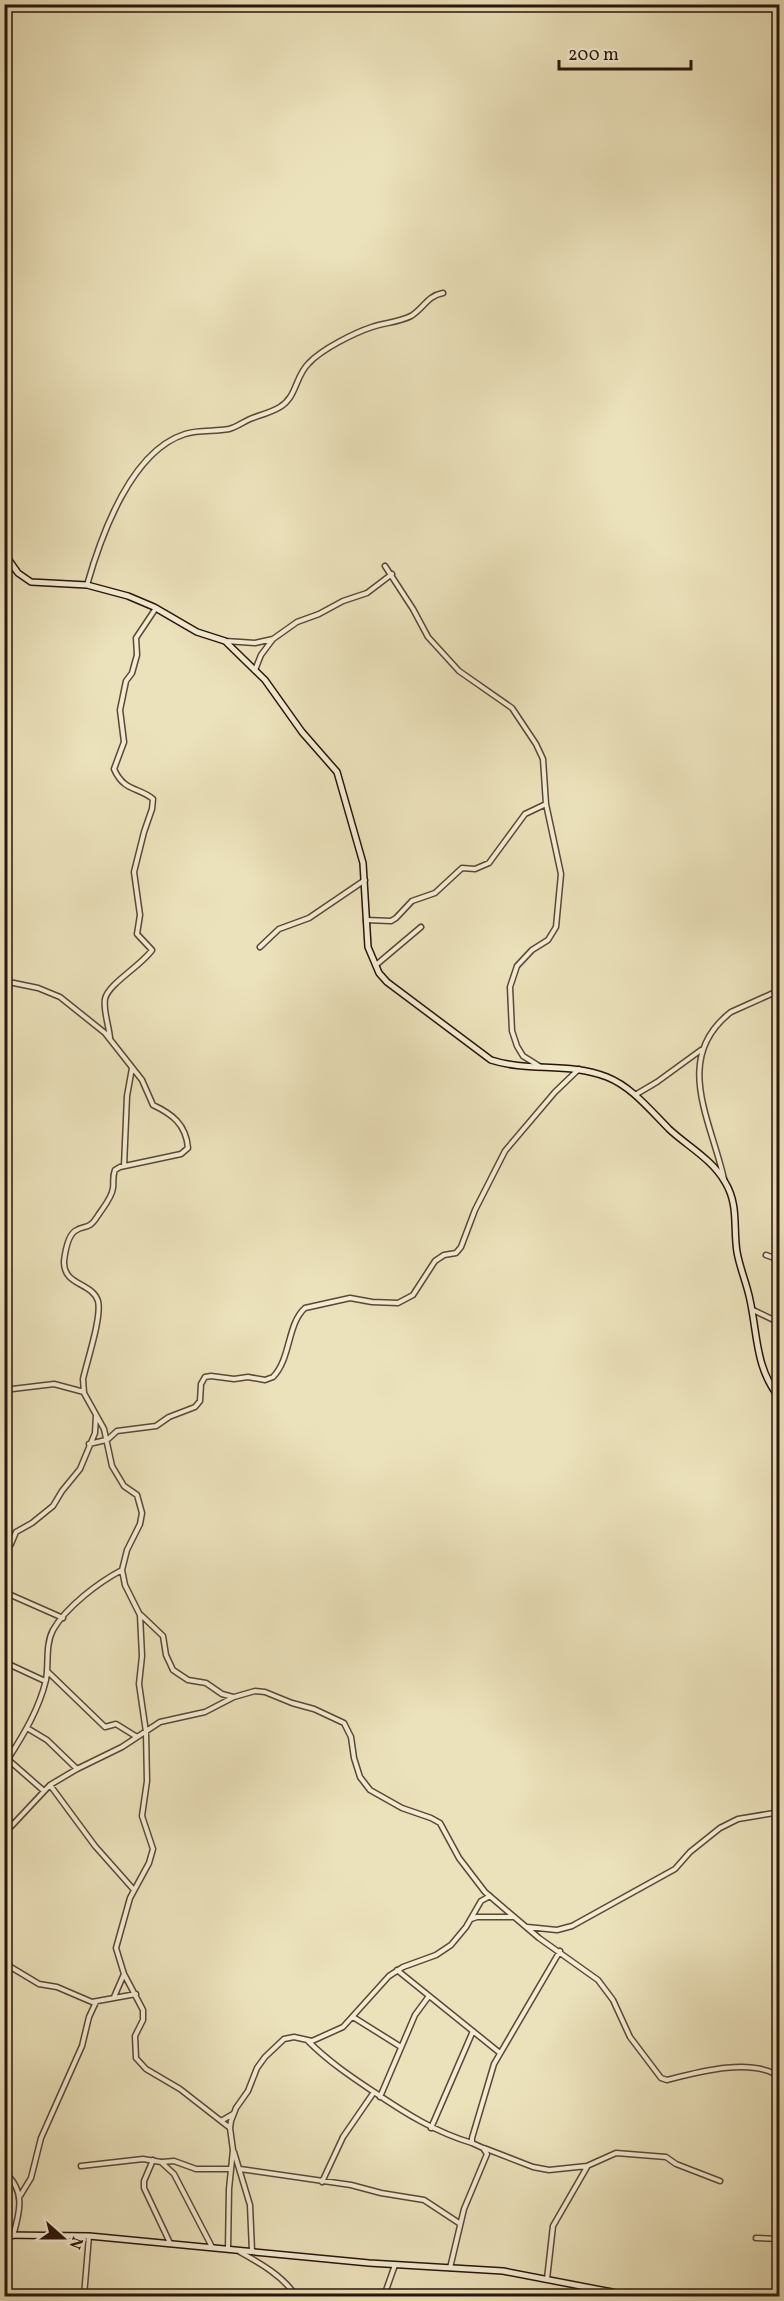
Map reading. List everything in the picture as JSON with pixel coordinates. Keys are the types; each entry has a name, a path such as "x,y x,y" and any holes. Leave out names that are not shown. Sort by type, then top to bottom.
{"street":[{"path":"87,585 101,542 122,496 140,469 162,446 184,434 198,430 230,429 280,407 289,400 306,366 316,357 372,327 409,317 429,298 443,293"},
{"path":"4,553 18,573 31,582 87,585 128,596 197,632 225,641 255,643 273,639"},
{"path":"385,566 435,646 459,671 512,708 531,735 543,759 546,804 561,874 556,927 548,940 532,950 517,966 510,987 512,1031 517,1046 523,1056 540,1066"},
{"path":"255,670 261,655 273,639 297,622 367,593 392,574"},
{"path":"110,1038 105,1002 107,995 117,982 140,965 152,950 137,934 140,915 134,872 153,799 130,789 114,769 124,742 120,710 126,681 132,673 137,655 136,638 156,609"},
{"path":"225,641 265,680 302,732 337,772 360,847 365,879 368,946 375,966 390,986 414,1001 483,1056 508,1065 579,1070 607,1077 635,1095 724,1179"},
{"path":"366,920 391,921 412,901 435,893 462,868 475,869 484,866 494,858 525,814 546,804"},
{"path":"260,948 279,929 309,918 365,879"},
{"path":"375,966 421,927"},
{"path":"4,981 31,986 60,997 110,1038 146,1086 153,1105 169,1112 183,1129 188,1148 181,1154 115,1170 112,1192 94,1221 88,1227 75,1231 66,1250 64,1269 75,1283 93,1292 99,1306 82,1384 84,1393 104,1429 110,1461 124,1486 137,1495 141,1506 140,1524 127,1550 122,1570 128,1592 140,1615 163,1636 166,1655 173,1670 188,1680 206,1683 222,1694 234,1697"},
{"path":"635,1095 702,1049 724,1017 780,990"},
{"path":"702,1049 698,1079 724,1179 734,1206 737,1250 752,1309 757,1352 764,1374 780,1399"},
{"path":"124,1166 127,1096 133,1067"},
{"path":"89,1444 106,1441 117,1431 156,1426 169,1417 195,1407 200,1401 201,1384 205,1377 234,1379 248,1377 265,1380 273,1377 285,1357 297,1318 305,1308 350,1298 390,1303 408,1299 418,1289 435,1261 444,1255 456,1253 461,1247 475,1210 505,1150 555,1092 579,1070"},
{"path":"766,1255 780,1260"},
{"path":"752,1309 780,1323"},
{"path":"4,1390 49,1384 73,1388 84,1393"},
{"path":"73,1388 82,1384"},
{"path":"4,1553 18,1530 32,1523 53,1506 80,1469 95,1430 96,1414"},
{"path":"44,1791 6,1757 27,1728 45,1681 49,1640 52,1632 63,1618 102,1581 122,1570"},
{"path":"4,1592 63,1618"},
{"path":"140,1615 142,1656 140,1684 146,1732 147,1792 142,1816 153,1849 149,1863 134,1890 116,1942 117,1955 124,1974 136,1994 143,2015 135,2036 135,2052 138,2062 150,2072 180,2089 230,2128"},
{"path":"780,1650 777,1667 780,1680"},
{"path":"4,1662 45,1681"},
{"path":"47,1671 105,1727 116,1724 138,1737"},
{"path":"4,1834 50,1785 138,1737 160,1722 212,1710 234,1697 255,1690 265,1692 340,1719 351,1737 356,1767 364,1784 375,1794 402,1808 440,1823 459,1858 485,1892 526,1927 603,1985 613,2000 630,2037 661,2078 667,2079 711,2069 746,2068 767,2071 780,2078"},
{"path":"27,1728 47,1740 77,1769"},
{"path":"50,1785 95,1846 134,1890"},
{"path":"526,1927 557,1930 572,1926 675,1869 690,1852 720,1828 738,1819 780,1812"},
{"path":"252,2251 250,2205 233,2150 230,2128 233,2114 250,2087 257,2068 272,2048 287,2037 317,2040 335,2031 353,2017 382,1982 397,1970 444,1951 460,1935 485,1892"},
{"path":"483,1898 490,1896"},
{"path":"471,1919 514,1917"},
{"path":"472,2143 494,2064 560,1951"},
{"path":"4,1963 39,1984 57,1987 88,2001 96,2002 136,1994"},
{"path":"397,1970 500,2053"},
{"path":"113,1998 124,1974"},
{"path":"380,2097 415,2015 429,1996"},
{"path":"88,2001 92,2010"},
{"path":"20,2196 31,2178 41,2138 82,2046 96,2002"},
{"path":"353,2017 401,2047"},
{"path":"431,2128 473,2031"},
{"path":"307,2040 352,2079 431,2128 543,2170 587,2166 616,2152 666,2157 676,2164 720,2181"},
{"path":"366,2087 368,2100"},
{"path":"322,2182 343,2137 374,2092"},
{"path":"221,2121 233,2114"},
{"path":"450,2268 459,2223 486,2158 487,2154 483,2148"},
{"path":"228,2249 233,2150"},
{"path":"81,2166 143,2159 161,2163 174,2174 212,2247"},
{"path":"153,2160 144,2181 144,2188 170,2244"},
{"path":"161,2163 170,2160 191,2168 231,2169"},
{"path":"547,2279 553,2226 587,2166"},
{"path":"240,2169 351,2185 424,2200 459,2223"},
{"path":"4,2172 20,2196 20,2210 13,2236"},
{"path":"4,2235 89,2236 395,2265 503,2271 612,2292 619,2296"},
{"path":"84,2296 89,2236"},
{"path":"756,2238 780,2239"},
{"path":"237,2250 265,2267 288,2285 296,2296"},
{"path":"384,2296 395,2265"},
{"path":"587,2296 588,2289"}]}
